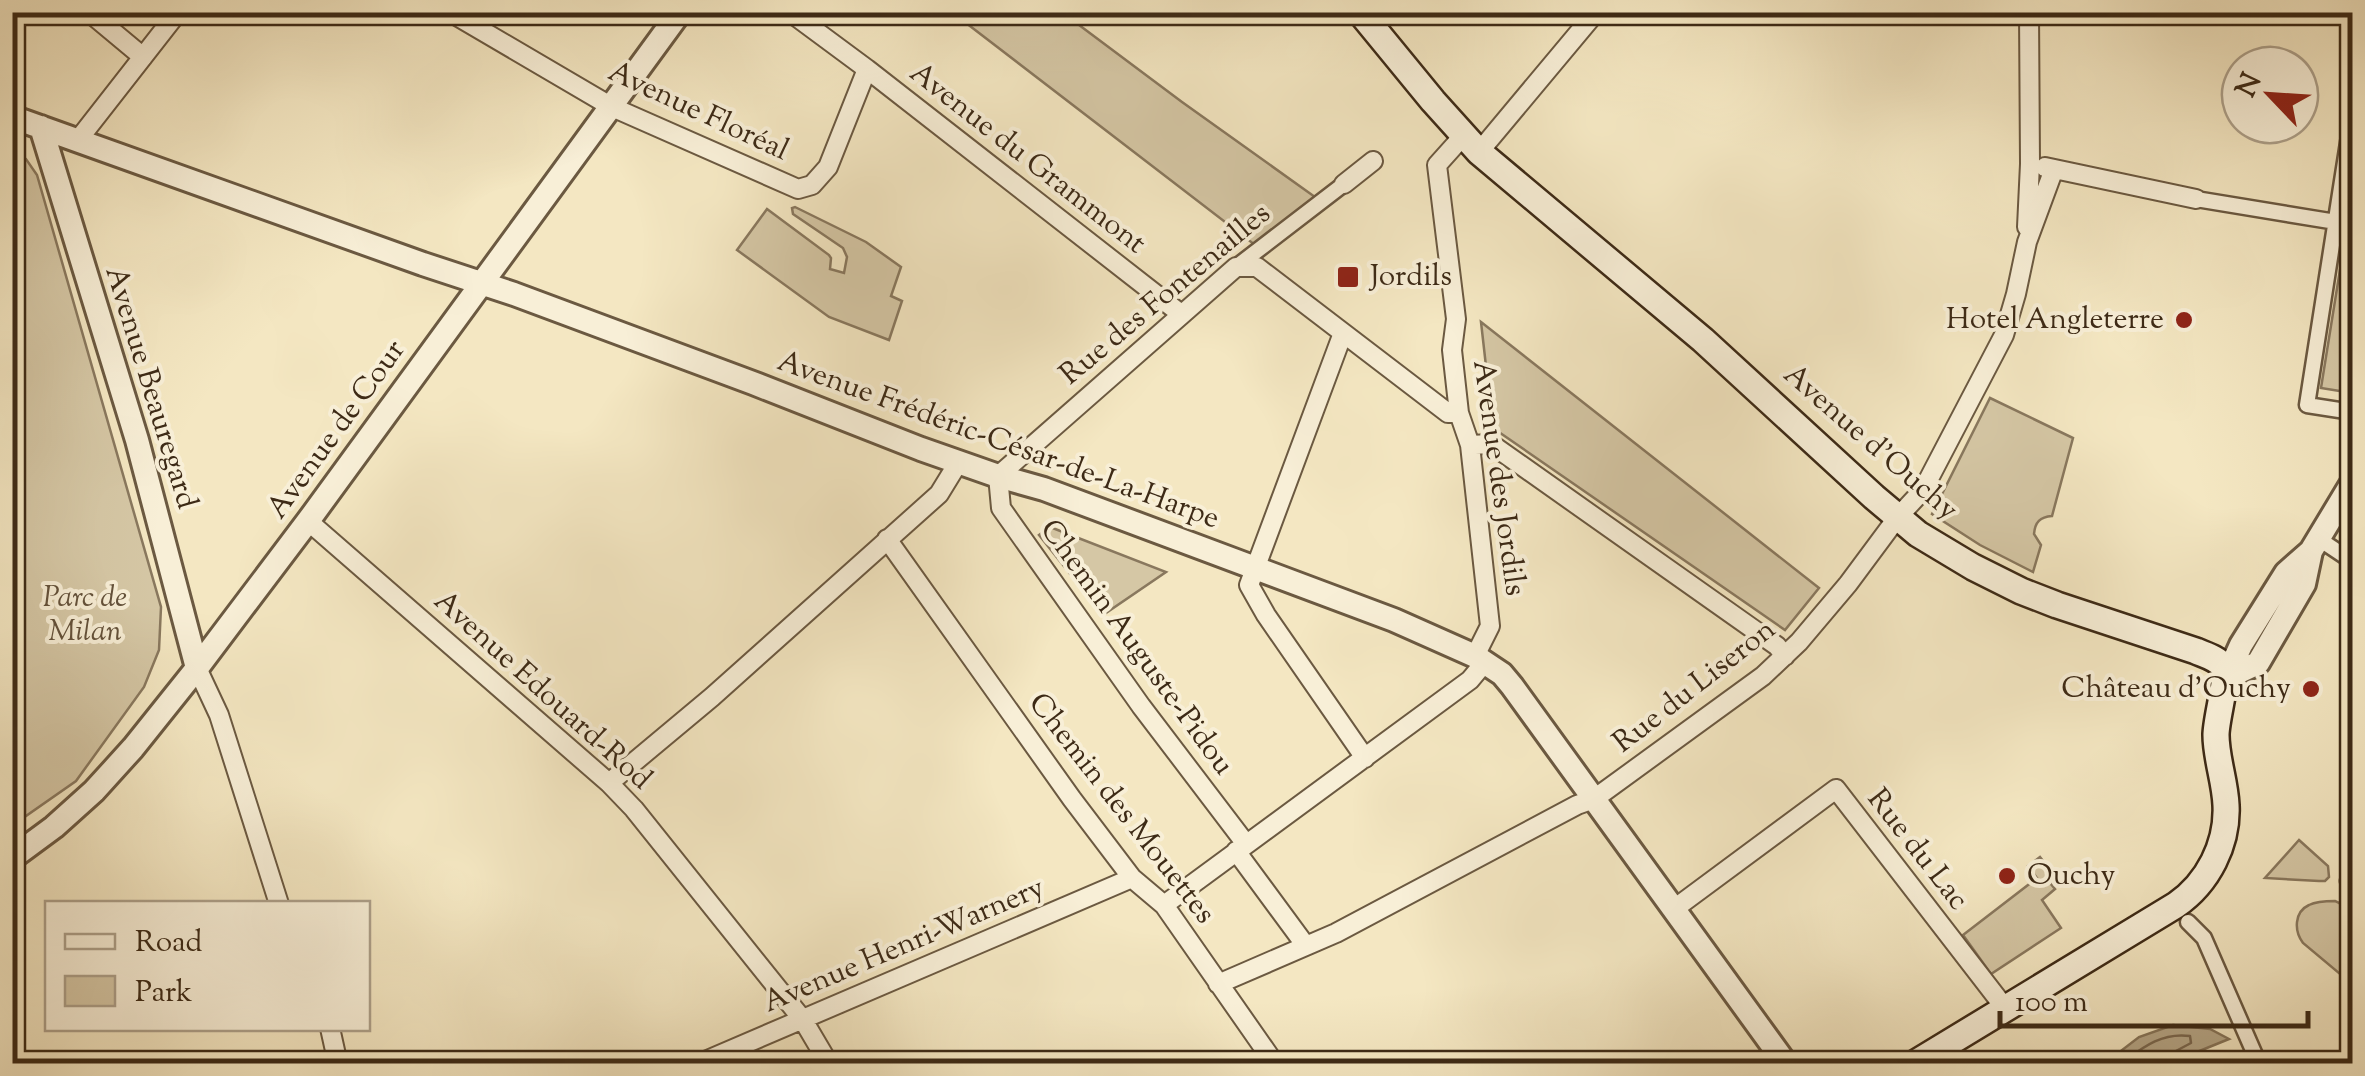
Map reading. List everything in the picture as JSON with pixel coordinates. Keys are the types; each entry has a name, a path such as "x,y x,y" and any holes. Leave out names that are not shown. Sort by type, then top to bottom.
{"main road":[{"name":"Avenue d'Ouchy","path":"1360,12 1471,144 1703,340 1897,518 1937,546 2021,591 2216,660 2224,667 2226,678"},
{"path":"1914,1064 2182,902 2195,889 2218,854 2225,832 2226,804 2216,740 2226,678"}],"street":[{"path":"89,12 143,57"},
{"path":"78,140 178,12"},
{"name":"Avenue Floréal","path":"450,12 612,106 798,189 812,184 828,167 867,69"},
{"name":"Avenue de Cour","path":"12,858 94,791 197,668 680,12"},
{"name":"Avenue du Grammont","path":"790,12 1182,314"},
{"name":"Avenue des Jordils","path":"1480,659 1490,626 1470,445 1459,413 1452,350 1456,318 1437,166 1471,144 1596,12"},
{"path":"2027,242 2029,17"},
{"path":"2352,117 2307,404 2352,412"},
{"name":"Avenue Frédéric-César-de-La-Harpe","path":"12,118 482,282 958,463 1044,489 1394,620 1480,659 1512,686 1786,1064"},
{"name":"Avenue Beauregard","path":"40,128 137,440 197,668"},
{"name":"Rue des Fontenailles","path":"998,476 1236,267 1373,161"},
{"path":"2030,164 2196,199 2336,222"},
{"path":"2027,242 2054,169"},
{"name":"Rue du Liseron","path":"1594,799 1764,676 1848,584 1923,490 2004,336 2027,242"},
{"path":"1236,267 1258,267 1448,414 1459,413"},
{"path":"1343,333 1249,585 1365,758"},
{"path":"1470,445 1492,444 1777,646 1785,656"},
{"path":"609,784 939,494 958,463"},
{"name":"Chemin Auguste-Pidou","path":"998,476 1001,508 1306,946"},
{"path":"2226,678 2241,645 2286,574 2315,545 2352,484"},
{"name":"Avenue Edouard-Rod","path":"308,520 634,809 802,1020 830,1064"},
{"name":"Chemin des Mouettes","path":"888,539 1072,798 1132,878 1164,906 1275,1064"},
{"path":"2315,545 2352,561"},
{"path":"1164,906 1470,680 1480,659"},
{"path":"197,668 220,715 279,901"},
{"name":"Rue du Lac","path":"1674,909 1836,789 2005,1008"},
{"path":"1218,984 1336,933 1594,799"},
{"name":"Avenue Henri-Warnery","path":"698,1064 1132,878"},
{"path":"2188,922 2204,938 2258,1064"},
{"path":"331,1031 338,1064"}],"green space":[{"path":"953,13 1063,13 1315,197 1255,245"},
{"name":"Parc de Milan","path":"13,149 37,175 161,607 159,650 144,687 76,781 13,825"},
{"path":"2352,195 2352,393 2321,388"},
{"path":"795,207 866,242 901,267 891,296 902,301 889,340 829,317 737,250 767,209 829,255 830,269 844,273 847,257 843,248 793,214"},
{"path":"1481,322 1819,588 1785,630 1493,428"},
{"path":"1990,398 2073,438 2052,516 2041,519 2036,526 2034,534 2041,545 2033,572 1932,514"},
{"path":"1050,527 1166,572 1103,615 1039,535"},
{"path":"2299,840 2328,866 2329,877 2325,881 2265,878"},
{"path":"2040,857 2057,878 2050,883 2055,889 2042,900 2061,928 1991,974 1963,935 2037,878 2028,866"},
{"path":"2335,901 2343,906 2352,925 2352,984 2303,943 2298,933 2298,917 2304,908"}],"water":[{"path":"2173,1025 2210,1029 2229,1039 2170,1063 2098,1063 2139,1037"}],"place":[{"name":"Jordils","path":"1348,277"},
{"name":"Hotel Angleterre","path":"2184,320"},
{"name":"Château d'Ouchy","path":"2311,689"},
{"name":"Ouchy","path":"2007,876"}]}
